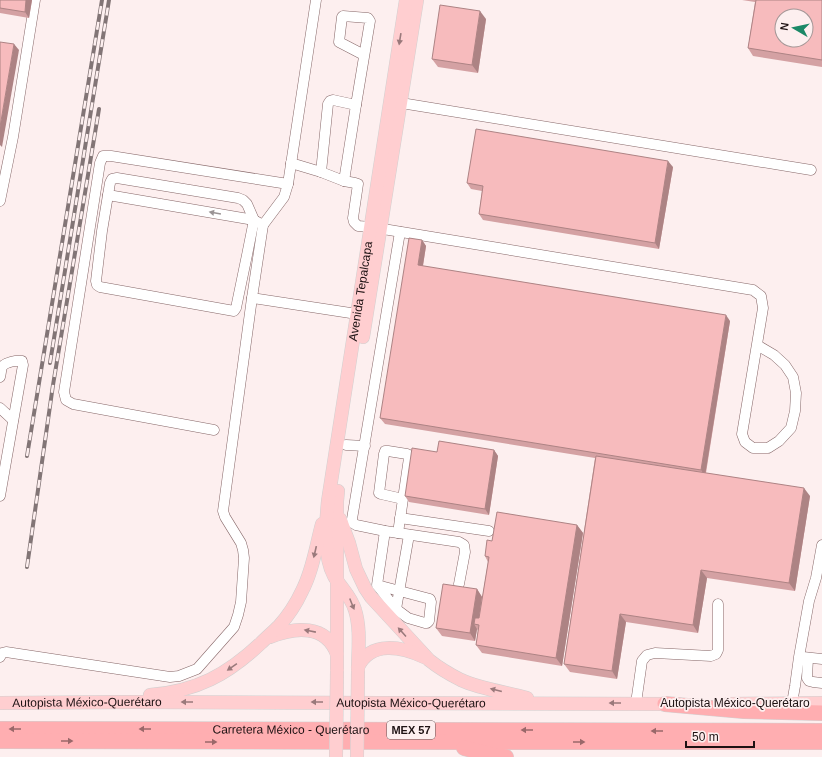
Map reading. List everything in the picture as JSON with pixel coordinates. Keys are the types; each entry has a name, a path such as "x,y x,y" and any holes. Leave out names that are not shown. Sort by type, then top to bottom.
{"highway":[{"path":"665,704 744,711 819,710"},
{"path":"677,731 721,722 819,710"},
{"name":"Carretera México - Querétaro","path":"0,729 822,731"},
{"name":"Carretera México - Querétaro","path":"0,741 822,742"},
{"path":"448,742 475,751 506,757"}],"main road":[{"name":"Avenida Tepalcapa","path":"336,757 337,501 395,102 406,0"},
{"name":"Avenida Tepalcapa","path":"395,102 417,0"},
{"name":"Avenida Tepalcapa","path":"357,757 358,627 355,609 350,597 337,581 330,567 327,552 326,530 328,501 357,314 376,228"},
{"path":"79,702 112,696 157,694 183,690 223,674 247,656 287,617 303,590 312,567 328,501"},
{"path":"337,514 346,534 356,569 365,588 371,597 429,660"},
{"path":"262,642 274,635 286,631 309,630 319,633 328,640 332,644 337,656"},
{"path":"358,669 360,662 376,649 385,648 402,650 411,652 429,660 450,674 467,682 547,703"},
{"name":"Autopista México-Querétaro","path":"0,703 792,703 819,710"}],"lane":[{"path":"0,201 35,0"},
{"path":"0,657 6,652 170,677 179,676 196,669 234,627 241,602 244,558 241,543 223,511 263,225 284,196 288,184 316,0"},
{"path":"344,181 364,55"},
{"path":"321,172 328,104 333,100 356,105"},
{"path":"395,102 811,170"},
{"path":"214,430 73,404 66,400 64,392 100,163 103,156 111,156 288,184"},
{"path":"292,163 344,181 358,184 353,218 354,222 358,226 753,290 761,296 762,308 742,434 745,442 753,448 768,448 779,441 791,428 795,411 796,393 793,377 784,365 774,355 757,345"},
{"path":"117,178 243,200 247,204 254,220 248,255 236,308 234,311 100,287 97,285 96,281 108,195 112,179 117,178"},
{"path":"108,195 254,220 263,225"},
{"path":"400,232 352,519 353,523 356,525 409,535 459,542 464,545 465,552 459,584"},
{"path":"252,298 357,314"},
{"path":"0,377 3,365 20,360 22,362 23,365 13,420 3,458 0,496"},
{"path":"0,408 13,420"},
{"path":"346,445 365,446"},
{"path":"398,533 400,518 403,499 409,458 409,455 385,451 379,493 403,499"},
{"path":"400,518 489,531"},
{"path":"377,585 430,599 429,621 425,623 408,618 396,609 377,585 386,531"},
{"path":"396,609 409,535"},
{"path":"792,703 803,657 809,601 819,578 822,545"},
{"path":"636,703 642,660 647,655 711,656 716,654 718,650 718,604"},
{"path":"803,657 822,659"},
{"path":"803,657 807,678 809,681 822,683"}],"building":[{"path":"0,0 26,0 25,12 0,8"},
{"path":"756,0 822,0 822,60 748,48"},
{"path":"440,5 480,11 472,65 432,59"},
{"path":"0,42 14,44 0,127"},
{"path":"476,129 668,161 655,243 479,214 483,186 467,183"},
{"path":"409,238 422,240 418,265 726,315 701,470 380,418"},
{"path":"439,441 494,450 485,509 405,496 412,448 437,452"},
{"path":"596,456 804,488 789,583 701,570 693,625 620,614 612,671 564,664"},
{"path":"497,512 577,525 556,658 476,645 479,625 474,624 475,618 479,618 489,557 485,556 487,540 492,541"},
{"path":"443,584 477,589 470,633 436,628"}],"railway":[{"path":"27,456 102,0"},
{"path":"50,363 109,0"},
{"path":"27,567 53,385 99,109"}]}
